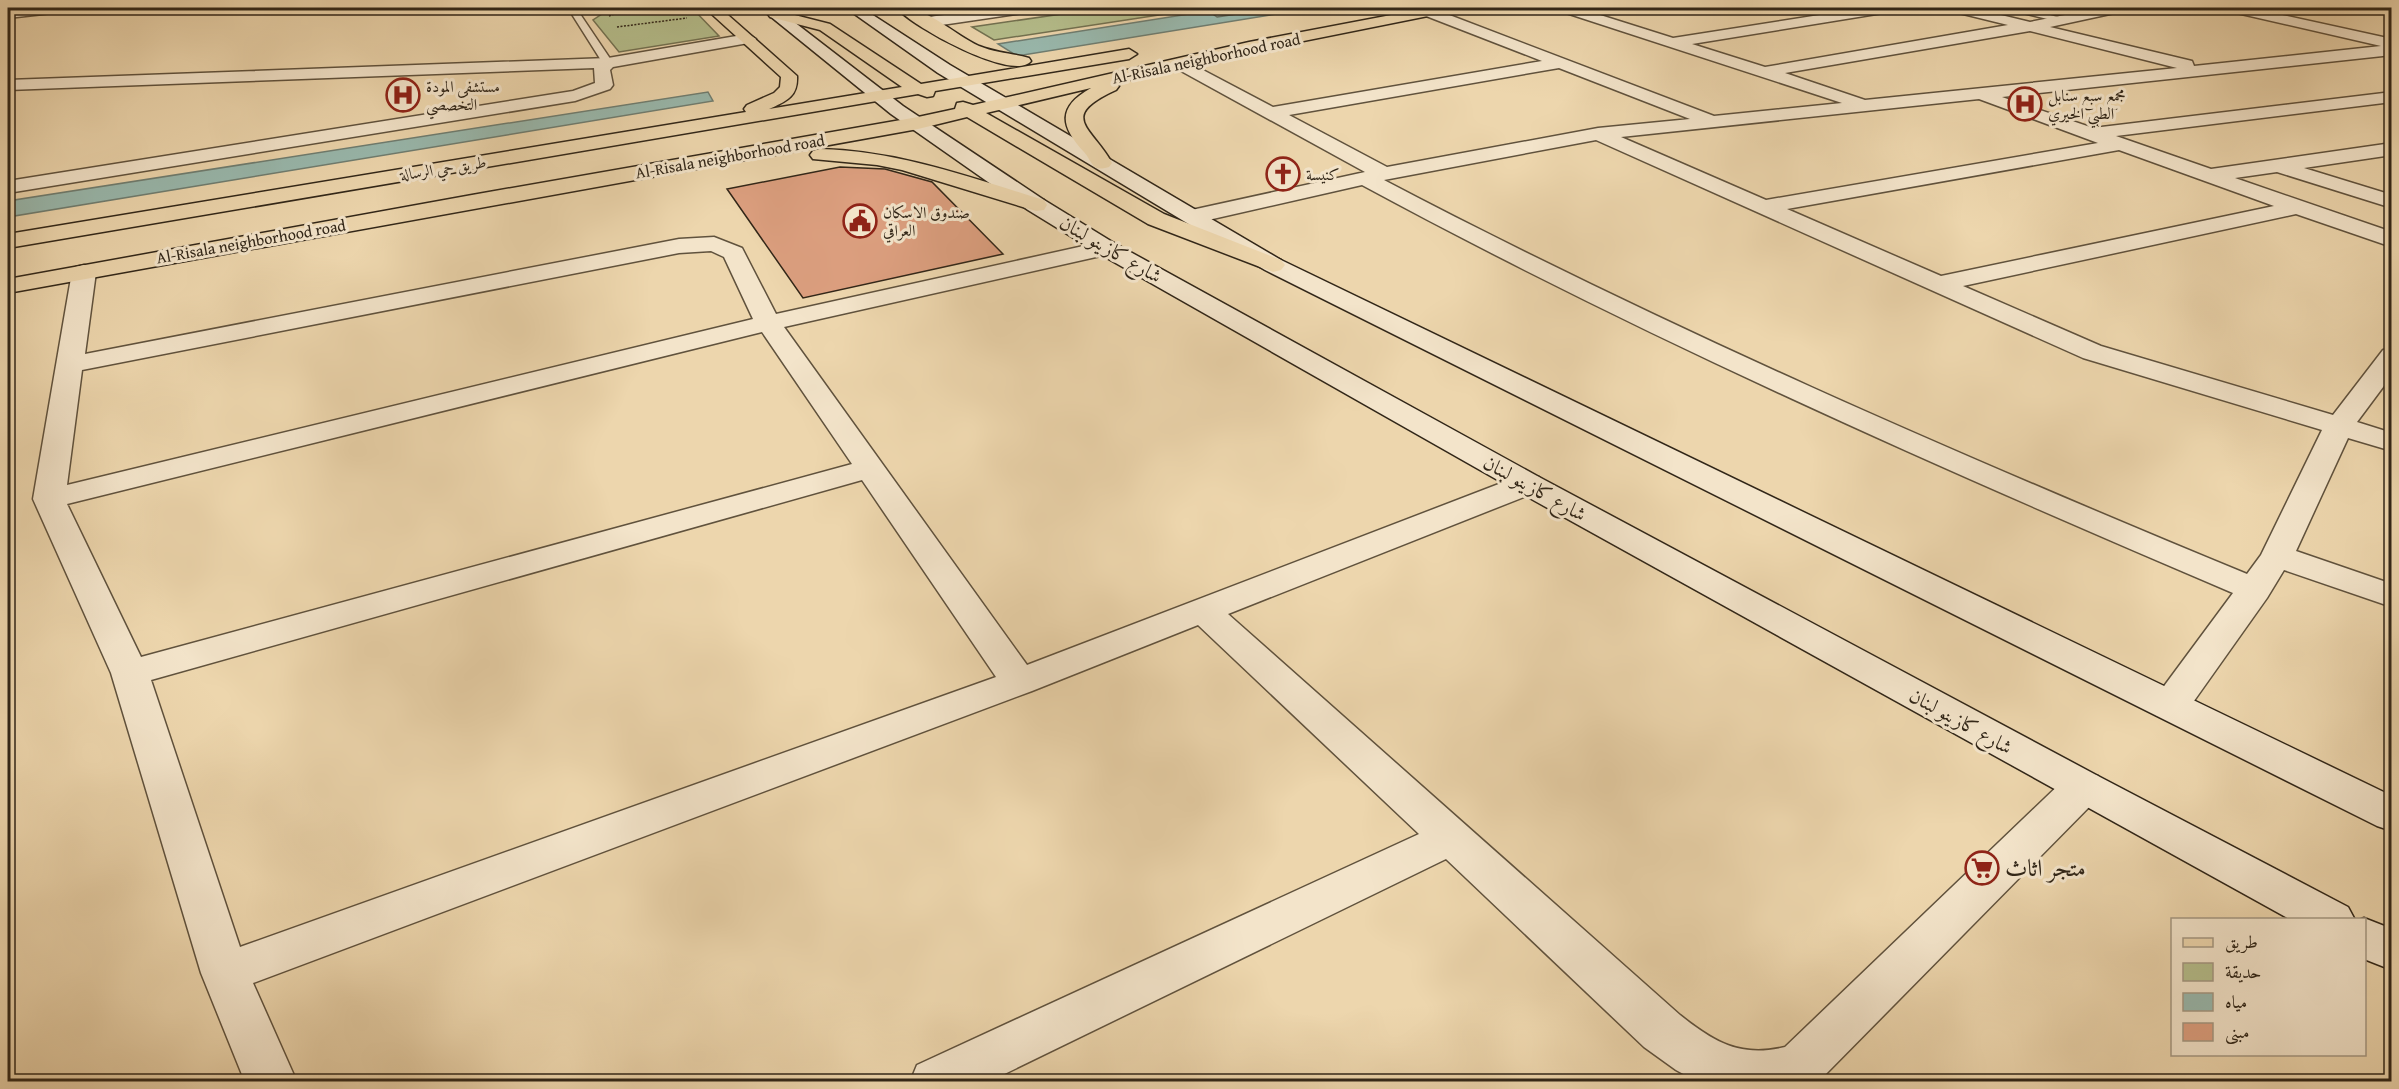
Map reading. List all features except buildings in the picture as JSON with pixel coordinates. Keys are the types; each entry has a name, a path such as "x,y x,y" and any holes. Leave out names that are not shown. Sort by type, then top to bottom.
{"main road":[{"path":"709,124 768,104 789,88 789,76 712,8"},
{"path":"904,8 969,48 992,57 1027,62 1079,62"},
{"name":"Al-Risala neighborhood road","path":"994,98 1133,64 1189,44 1403,8"},
{"name":"Al-Risala neighborhood road","path":"933,100 994,98 1152,69 1448,8"},
{"path":"771,11 825,27 933,100 1156,219 1273,265"},
{"name":"Al-Risala neighborhood road","path":"8,286 621,175 933,100 1079,62 1149,50"},
{"path":"1102,163 1095,151 1077,132 1073,117 1075,111 1080,104 1097,92 1152,69"},
{"path":"472,201 535,180 592,165 933,100"},
{"name":"طريق حي الرسالة","path":"8,241 709,124 933,100"},
{"path":"621,175 785,157 868,156 926,168 1036,205"}],"street":[{"name":"شارع كازينو لبنان","path":"853,8 933,100 1036,205 1106,248 1528,484 2328,918"},
{"path":"928,22 1030,8"},
{"path":"1565,8 1869,106"},
{"path":"1672,42 1889,8"},
{"path":"1956,8 2208,71"},
{"path":"1764,72 2032,26 2119,8"},
{"path":"2233,8 2391,44"},
{"path":"2250,11 2266,8"},
{"name":"شارع كازينو لبنان","path":"771,11 933,100 994,98 1195,216 1273,265 2391,815"},
{"path":"1426,11 1714,122"},
{"path":"8,85 608,63 748,39"},
{"path":"1195,216 1375,177 1598,134 2391,50"},
{"path":"8,187 575,96 604,85 602,69 608,63"},
{"path":"1178,63 1270,113 1523,263 1742,368 2041,500 2255,590"},
{"path":"1270,113 1562,63"},
{"path":"2257,66 2302,76"},
{"path":"2347,85 2391,96"},
{"path":"1978,94 2391,240"},
{"path":"2090,134 2391,96"},
{"path":"1598,134 2092,352 2391,442"},
{"path":"1764,207 2120,144"},
{"path":"2208,175 2391,149"},
{"path":"2363,153 2391,161"},
{"path":"2277,165 2391,202"},
{"path":"1939,284 2297,207"},
{"path":"69,365 691,244 714,244 735,253 768,323 1019,682"},
{"path":"49,499 768,323 1106,248"},
{"path":"84,272 49,499 129,673 225,973 271,1082"},
{"path":"2170,706 2255,590 2277,556 2339,426 2391,356"},
{"path":"129,673 869,469"},
{"path":"225,973 1019,682 1528,484"},
{"path":"2277,556 2391,596"},
{"path":"1204,611 1683,1049 1707,1063 1733,1072 1759,1076 1784,1073 1803,1063 2083,787"},
{"path":"935,1082 1450,838"},
{"path":"2366,938 2391,951"}],"lane":[{"path":"8,15 70,8"},
{"path":"572,8 608,63"},
{"path":"2014,8 2064,20"},
{"path":"8,21 47,9"}],"path":[{"path":"610,28 696,16"}],"green space":[{"path":"603,8 692,8 719,36 619,52 593,20 605,12"},
{"path":"1103,8 1205,8 994,40 972,27"}],"water":[{"path":"1227,8 1314,8 1017,56 998,44"},
{"path":"708,92 713,101 8,217 8,201"}],"place":[{"name":"مستشفى المودة التخصصي","path":"403,95"},
{"name":"مجمع سبع سنابل الطبي الخيري","path":"2025,104"},
{"name":"كنيسة","path":"1283,174"},
{"name":"صندوق الاسكان العراقي","path":"860,221"},
{"name":"متجر اثاث","path":"1982,868"}]}
